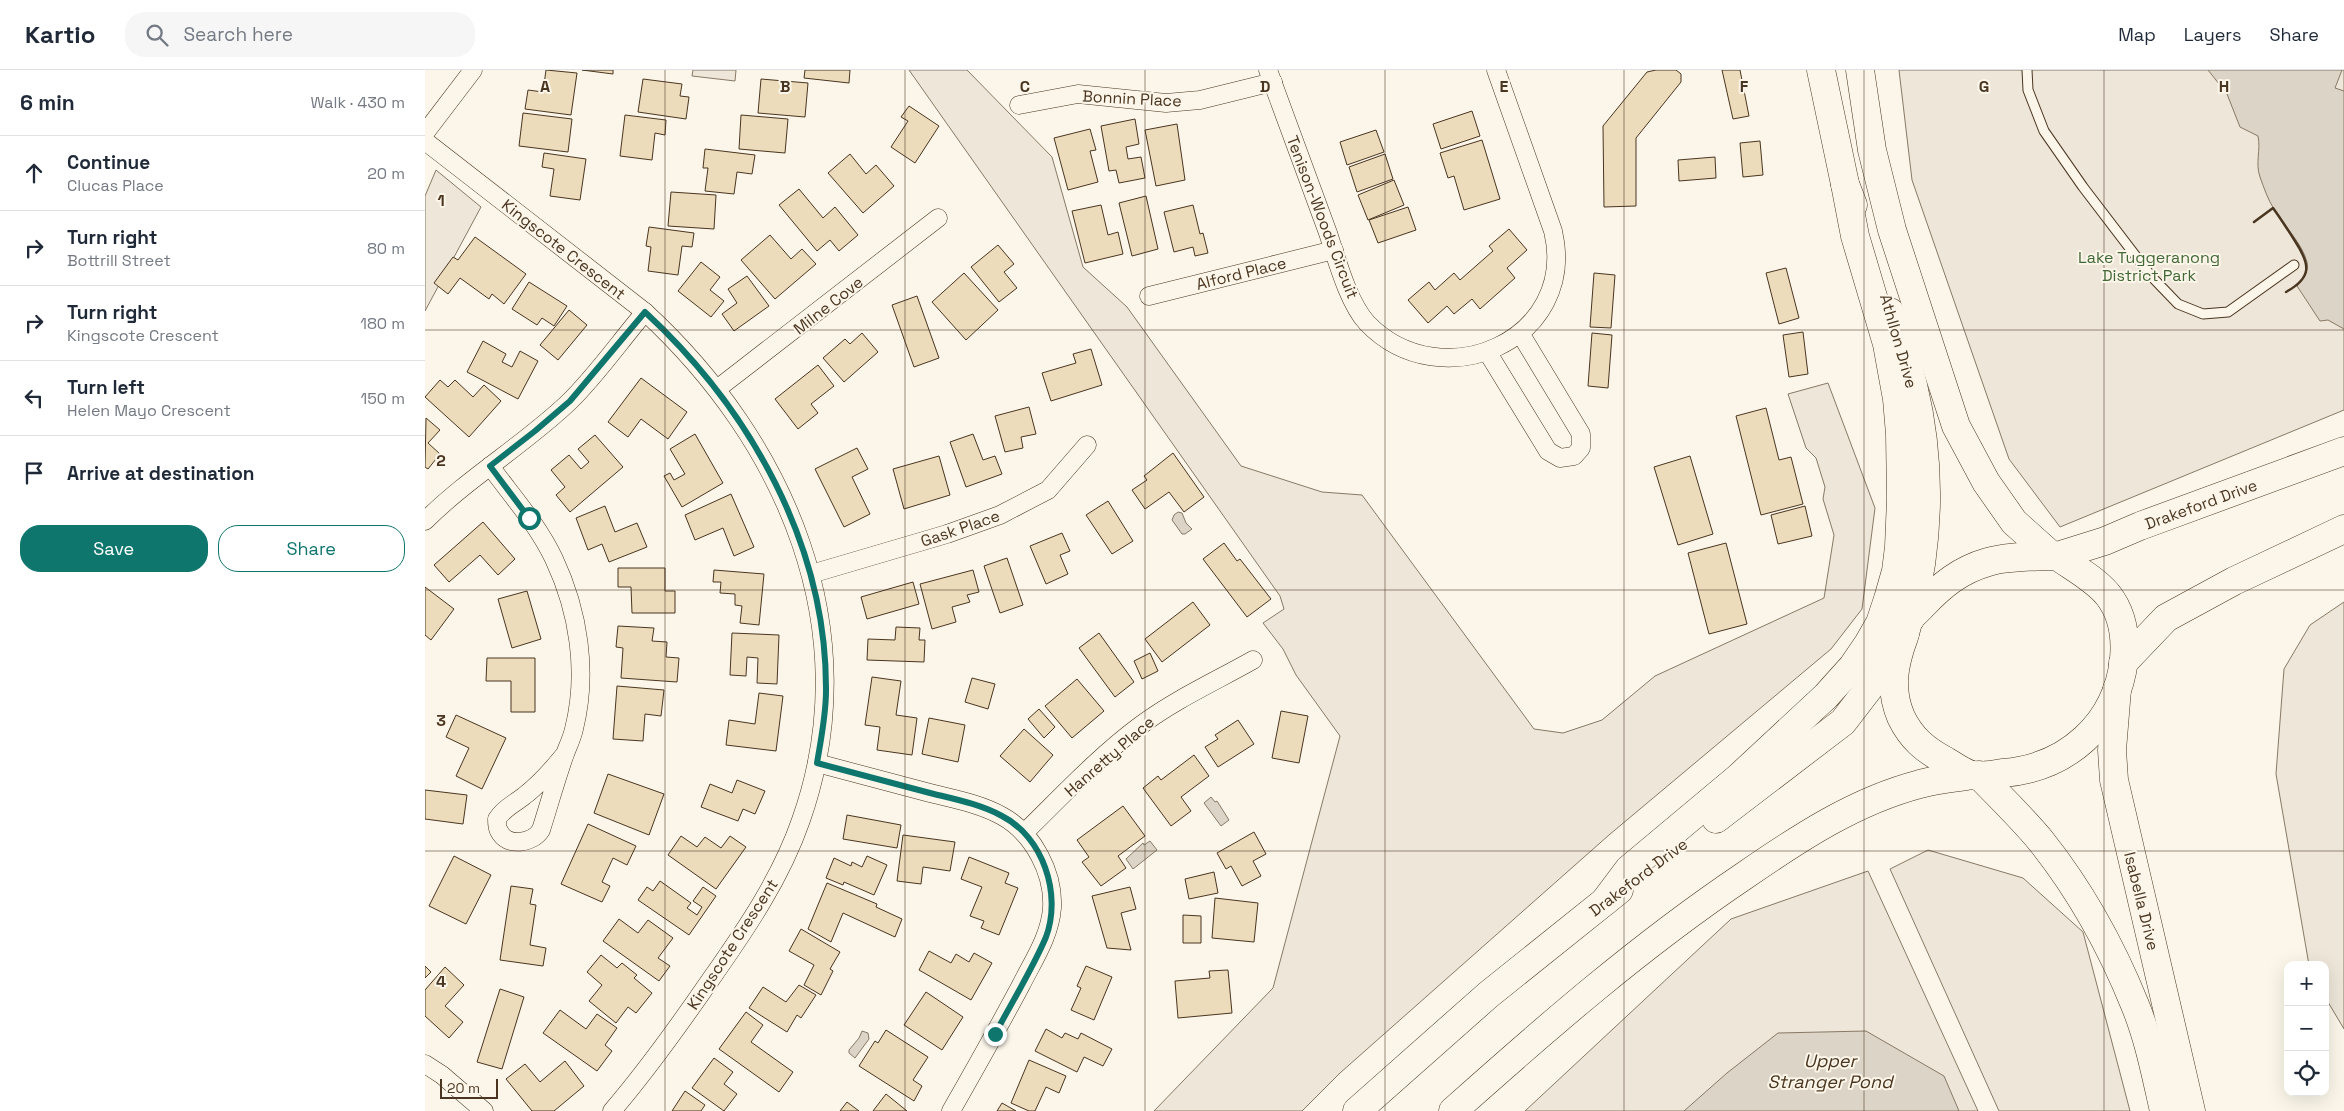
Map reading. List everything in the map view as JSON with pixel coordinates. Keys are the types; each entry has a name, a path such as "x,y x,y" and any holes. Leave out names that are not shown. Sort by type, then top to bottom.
{"main road":[{"name":"Athllon Drive","path":"1821,70 1845,184 1865,233 1913,385 1924,454 1926,529 1918,586 1907,626"},
{"name":"Athllon Drive","path":"1860,70 1872,150 1892,230 1956,426 1986,482 2014,522 2055,556 2097,584 2115,606 2122,622 2125,641 2123,663 2117,689"},
{"path":"1605,901 1629,869 1739,777 1826,696 1853,666 1880,623 1896,571 1899,547 1901,500 1900,434 1897,399 1887,344 1855,236 1845,184"},
{"name":"Drakeford Drive","path":"1357,1111 1488,996 1605,901 1843,722 1873,683 1907,626 1937,589 1951,578 1988,562 2008,558 2055,556 2105,541 2140,526 2344,451"},
{"path":"2123,663 2166,618 2234,581 2344,529"},
{"path":"1907,626 1893,674 1894,696 1907,730 1917,742 1939,758 1976,775 2042,842 2072,883 2096,924 2135,1006 2154,1068 2164,1111"},
{"path":"1453,1111 1564,1012 1682,919 1808,832 1844,813 1921,784 2034,768 2064,754 2089,734 2109,710 2117,689"},
{"name":"Isabella Drive","path":"2117,689 2111,750 2114,780 2191,1111"}],"street":[{"path":"425,133 473,70"},
{"name":"Tenison-Woods Circuit","path":"1271,76 1333,250 1359,312 1366,322 1386,340 1398,347 1431,357 1454,358 1488,353 1520,333 1531,323 1548,300 1557,273 1557,245 1496,70"},
{"name":"Bonnin Place","path":"1019,105 1078,94 1166,103 1200,100 1271,76"},
{"name":"Kingscote Crescent","path":"425,141 645,312 664,330 717,389 738,418 773,478 788,509 811,574 825,645 827,692 817,763 802,819 779,874 749,925 682,1021 634,1086 612,1111"},
{"name":"Milne Cove","path":"717,389 727,384 939,218"},
{"name":"Alford Place","path":"1149,296 1333,250"},
{"path":"425,521 444,502 535,431 570,401 645,312"},
{"path":"1488,353 1548,451 1560,458 1574,456 1581,448 1581,434 1520,333"},
{"name":"Gask Place","path":"811,574 947,534 1000,515 1048,490 1087,445"},
{"path":"490,466 529,518 563,579 576,622 581,666 578,710 574,731 541,830 538,836 529,841 513,842 506,838 499,831 497,818 502,810 522,798 546,778 565,754"},
{"name":"Hanretty Place","path":"1024,833 1096,763 1141,725 1165,708 1253,660"},
{"path":"817,763 977,805 1003,816 1024,833 1033,844 1046,870 1052,896 1052,910 1046,936 995,1034 951,1111"},
{"path":"425,1064 484,1111"}],"lane":[{"path":"2027,70 2027,90 2044,131 2083,187 2151,276 2178,304 2203,314 2228,312 2294,265"}],"green space":[{"path":"693,70 736,70 735,81 692,76"},
{"path":"909,70 967,70 1052,157 1083,267 1127,307 1241,466 1322,492 1362,495 1534,729 1563,733 1602,720 1655,676 1824,598 1834,535 1823,499 1825,487 1816,458 1806,448 1788,394 1828,383 1875,508 1862,609 1831,649 1609,835 1340,1073 1302,1111 1154,1111 1273,988 1340,736 1296,675 1283,649 1263,623 1284,609 1280,596"},
{"name":"Lake Tuggeranong District Park","path":"1899,70 2344,70 2344,410 2060,527 2009,459 1912,180"},
{"path":"436,170 481,207 425,311 425,196"},
{"path":"2344,602 2344,1029 2329,1004 2329,961 2308,961 2276,774 2284,669 2310,625"},
{"path":"1928,850 2023,878 2083,932 2130,1111 1999,1111 1890,869"},
{"path":"1868,871 1978,1111 1525,1111 1731,919"}],"water":[{"path":"2208,70 2342,70 2335,88 2344,91 2344,329 2328,320 2320,321 2297,286 2305,275 2307,262 2297,241 2274,209 2265,190 2259,172 2258,136 2240,127 2227,94"},
{"path":"1178,512 1182,513 1186,523 1192,529 1185,534 1182,534 1172,520"},
{"path":"1211,797 1215,802 1217,801 1229,820 1221,826 1204,803"},
{"path":"1150,841 1157,850 1133,869 1126,859 1143,843 1144,845"},
{"path":"862,1031 868,1033 869,1039 855,1058 849,1053 849,1050"},
{"name":"Upper Stranger Pond","path":"1866,1031 1944,1076 1959,1111 1684,1111 1727,1073 1778,1033"}],"building":[{"path":"546,70 577,73 571,115 525,109 528,90 543,92"},
{"path":"582,70 613,70 613,74"},
{"path":"805,70 850,70 849,83 804,78"},
{"path":"1676,70 1681,74 1681,82 1636,138 1636,206 1604,207 1603,126 1647,72"},
{"path":"1722,70 1740,70 1749,116 1733,119"},
{"path":"643,79 682,84 680,96 689,97 686,119 638,112"},
{"path":"761,79 808,83 805,117 758,113"},
{"path":"909,106 939,126 915,163 891,147 908,121 901,117"},
{"path":"1472,111 1480,136 1441,149 1433,124"},
{"path":"523,113 572,119 568,152 519,146"},
{"path":"625,115 666,120 665,135 655,133 652,160 620,156"},
{"path":"741,115 788,119 785,153 739,149"},
{"path":"1135,119 1139,144 1126,147 1128,159 1141,157 1145,178 1119,183 1116,170 1109,171 1101,126"},
{"path":"1177,124 1185,180 1156,186 1145,130"},
{"path":"1090,129 1096,150 1090,151 1098,182 1068,190 1054,138"},
{"path":"1376,130 1384,152 1347,165 1340,142"},
{"path":"1482,140 1500,199 1464,210 1454,176 1448,178 1440,153"},
{"path":"1760,141 1763,175 1743,177 1740,143"},
{"path":"705,149 755,155 752,174 737,172 734,194 705,191 708,168 703,168"},
{"path":"544,153 586,159 580,200 550,196 554,169 542,167"},
{"path":"850,154 866,174 876,165 894,186 863,213 828,173"},
{"path":"1385,154 1393,179 1357,192 1349,167"},
{"path":"1715,157 1716,178 1679,181 1678,160"},
{"path":"1394,180 1404,205 1368,220 1358,195"},
{"path":"799,189 823,218 835,207 858,235 839,251 830,240 817,251 779,205"},
{"path":"671,192 716,195 714,229 668,226"},
{"path":"1146,196 1158,249 1132,256 1119,203"},
{"path":"1101,205 1108,235 1118,232 1123,254 1085,263 1072,211"},
{"path":"1193,205 1200,234 1203,233 1208,253 1195,256 1193,247 1174,252 1164,212"},
{"path":"1408,207 1416,230 1378,243 1369,220"},
{"path":"649,227 694,233 692,247 682,246 678,275 648,271 651,247 646,246"},
{"path":"1509,229 1527,250 1507,268 1515,278 1480,309 1472,299 1454,314 1447,306 1428,323 1408,300 1429,282 1435,290 1454,273 1460,280 1493,251 1489,246"},
{"path":"770,235 791,259 802,249 816,264 775,299 741,260"},
{"path":"475,237 526,274 504,304 492,294 489,299 460,278 448,294 434,283 453,257 458,260"},
{"path":"998,245 1014,264 1004,272 1017,288 999,302 971,267"},
{"path":"701,262 720,277 710,290 724,301 711,317 678,291"},
{"path":"1786,268 1799,318 1779,324 1766,273"},
{"path":"964,273 998,310 966,340 932,302"},
{"path":"1594,273 1615,275 1611,328 1590,327"},
{"path":"747,276 769,306 734,331 722,314 737,303 728,289"},
{"path":"529,282 567,306 554,326 542,318 537,325 512,309"},
{"path":"917,296 939,358 914,367 892,305"},
{"path":"569,310 587,325 558,360 540,345"},
{"path":"1803,332 1808,374 1789,377 1783,335"},
{"path":"862,333 878,352 844,382 823,358 845,339 850,344"},
{"path":"1592,333 1612,335 1608,388 1588,386"},
{"path":"483,341 506,354 502,362 512,367 520,351 538,361 518,399 467,372"},
{"path":"1091,349 1102,385 1051,401 1042,373 1076,363 1073,354"},
{"path":"818,365 834,386 811,404 818,413 798,429 775,399"},
{"path":"641,378 687,412 668,439 641,419 628,437 608,422"},
{"path":"440,380 448,387 455,380 473,397 484,385 501,401 469,437 425,397"},
{"path":"1029,407 1036,434 1021,437 1023,448 1005,452 995,416"},
{"path":"1766,408 1779,460 1791,457 1803,504 1761,515 1736,416"},
{"path":"426,418 440,430 428,443 440,454 428,469 425,467"},
{"path":"695,434 723,483 682,507 664,476 670,473 674,480 685,474 670,449"},
{"path":"973,434 983,460 995,456 1002,474 966,487 950,442"},
{"path":"595,435 623,467 570,512 556,495 565,487 551,470 569,455 581,469 589,462 578,449"},
{"path":"857,448 868,469 852,477 870,514 844,527 815,469"},
{"path":"1173,453 1204,497 1184,512 1169,492 1145,509 1132,490 1147,480 1144,476"},
{"path":"939,456 950,495 904,509 893,469"},
{"path":"1690,456 1713,534 1678,545 1654,467"},
{"path":"731,494 754,547 734,556 723,528 695,540 685,515"},
{"path":"1108,501 1133,541 1112,554 1086,515"},
{"path":"605,506 615,532 637,523 647,547 609,562 602,544 588,550 576,518"},
{"path":"1805,506 1812,536 1778,544 1771,515"},
{"path":"483,522 515,559 498,575 480,555 449,582 434,565"},
{"path":"1062,533 1070,551 1060,555 1068,574 1046,584 1030,546"},
{"path":"1224,543 1237,561 1240,559 1271,599 1247,617 1203,559"},
{"path":"1726,543 1747,624 1709,634 1688,553"},
{"path":"1007,558 1023,605 1000,613 984,566"},
{"path":"618,568 665,568 665,591 675,591 675,613 632,613 631,587 618,587"},
{"path":"714,570 764,574 759,625 740,623 742,606 735,605 735,594 720,593 721,582 713,582"},
{"path":"973,570 979,592 967,595 970,602 952,607 956,622 932,629 920,584"},
{"path":"913,582 919,604 867,619 861,597"},
{"path":"425,587 454,609 431,640 425,635"},
{"path":"527,591 541,639 512,648 498,599"},
{"path":"1193,602 1210,625 1162,662 1145,639"},
{"path":"618,626 654,628 652,641 667,642 666,657 679,658 677,682 621,678 623,648 616,647"},
{"path":"896,627 920,628 919,640 925,640 924,662 867,660 868,639 895,640"},
{"path":"732,633 779,635 777,684 757,683 758,658 747,657 746,676 730,675"},
{"path":"1099,633 1134,682 1115,697 1079,648"},
{"path":"1150,653 1158,671 1142,679 1134,661"},
{"path":"487,658 535,658 535,712 511,712 511,681 486,681"},
{"path":"872,677 901,681 896,715 917,718 912,755 877,750 880,727 865,725"},
{"path":"972,678 995,684 988,709 965,702"},
{"path":"1077,679 1104,711 1072,738 1045,706"},
{"path":"617,686 664,690 661,716 645,714 643,741 613,739"},
{"path":"759,693 783,696 776,751 726,745 729,720 755,724"},
{"path":"1039,709 1055,727 1044,738 1028,719"},
{"path":"1281,711 1308,716 1299,763 1272,758"},
{"path":"456,715 506,738 482,789 456,776 469,748 446,737"},
{"path":"929,718 965,725 958,762 922,754"},
{"path":"1238,720 1254,744 1218,767 1205,747 1218,739 1215,735"},
{"path":"1024,729 1053,755 1030,782 1000,756"},
{"path":"1194,755 1209,776 1181,797 1191,811 1171,826 1143,788 1158,776 1161,780"},
{"path":"608,774 664,794 649,835 594,813"},
{"path":"737,780 765,791 755,814 743,809 738,821 701,807 710,784 732,793"},
{"path":"425,790 467,795 463,824 425,819"},
{"path":"1123,806 1145,836 1118,856 1126,868 1101,886 1082,862 1089,857 1077,840"},
{"path":"847,815 901,825 897,848 843,839"},
{"path":"588,824 636,846 627,865 613,858 602,882 610,886 602,902 561,884"},
{"path":"1254,832 1266,854 1253,861 1261,876 1242,886 1231,866 1226,869 1217,853"},
{"path":"903,835 955,842 950,871 923,867 921,884 897,881"},
{"path":"681,836 697,847 705,837 721,848 730,836 746,847 716,889 668,855"},
{"path":"454,856 491,875 466,924 429,906"},
{"path":"867,856 887,865 874,895 844,882 843,885 826,878 834,858 851,866 852,862 862,867"},
{"path":"969,857 1009,873 1005,883 1018,888 999,935 981,928 984,921 970,916 982,887 961,879"},
{"path":"1214,872 1218,893 1189,899 1185,879"},
{"path":"660,881 691,903 687,908 697,915 702,907 693,901 703,887 716,896 689,935 638,900 647,887 653,891"},
{"path":"827,883 877,904 876,907 902,919 895,937 843,913 831,942 808,929"},
{"path":"511,886 533,889 530,904 536,905 530,945 546,948 543,966 500,960"},
{"path":"1130,887 1136,909 1121,913 1131,950 1107,948 1092,896"},
{"path":"1215,898 1258,903 1254,942 1212,938"},
{"path":"1183,915 1201,916 1201,943 1183,943"},
{"path":"619,919 638,933 648,920 673,938 658,958 670,966 659,981 603,941"},
{"path":"801,929 840,952 830,969 833,971 821,995 804,985 814,965 789,951"},
{"path":"929,951 951,963 956,954 969,962 974,953 992,963 971,1000 919,970"},
{"path":"601,955 617,968 622,963 637,975 634,978 652,993 636,1013 628,1007 616,1023 589,1001 602,985 587,972"},
{"path":"425,966 431,972 425,978"},
{"path":"1086,966 1112,977 1094,1020 1071,1010 1081,988 1077,986"},
{"path":"445,967 464,985 445,1006 463,1022 449,1038 425,1016 425,990"},
{"path":"1228,970 1232,1013 1178,1018 1175,981 1210,978 1209,971"},
{"path":"799,985 816,995 801,1018 797,1015 787,1032 749,1008 763,987 786,1002"},
{"path":"500,989 524,997 502,1069 477,1062"},
{"path":"926,992 963,1017 942,1050 904,1025"},
{"path":"560,1010 586,1029 597,1014 617,1028 605,1045 612,1051 597,1071 543,1033"},
{"path":"746,1012 763,1025 751,1042 793,1072 779,1092 719,1049"},
{"path":"1046,1029 1062,1038 1065,1033 1078,1039 1081,1033 1112,1049 1103,1066 1084,1057 1077,1072 1035,1051"},
{"path":"886,1030 928,1057 913,1080 922,1086 914,1101 859,1066 875,1041 878,1043"},
{"path":"714,1058 733,1072 724,1084 737,1094 724,1111 692,1088"},
{"path":"1029,1060 1066,1076 1059,1093 1046,1087 1035,1111 1029,1111 1011,1103"},
{"path":"565,1061 584,1086 554,1111 532,1111 506,1079 525,1064 540,1082"},
{"path":"685,1091 705,1105 701,1111 672,1111"},
{"path":"886,1094 907,1111 873,1111"},
{"path":"847,1102 859,1111 840,1111"},
{"path":"1002,1103 1016,1111 997,1111"}],"wall":[{"path":"2254,222 2273,208 2304,257 2306,263 2305,275 2301,281 2286,292"}],"route":[{"path":"529,518 490,466 570,401 645,312 664,330 717,389 738,418 773,478 788,509 811,574 825,645 827,692 817,763 977,805 1003,816 1024,833 1033,844 1046,870 1052,896 1052,910 1046,936 995,1034"}]}
